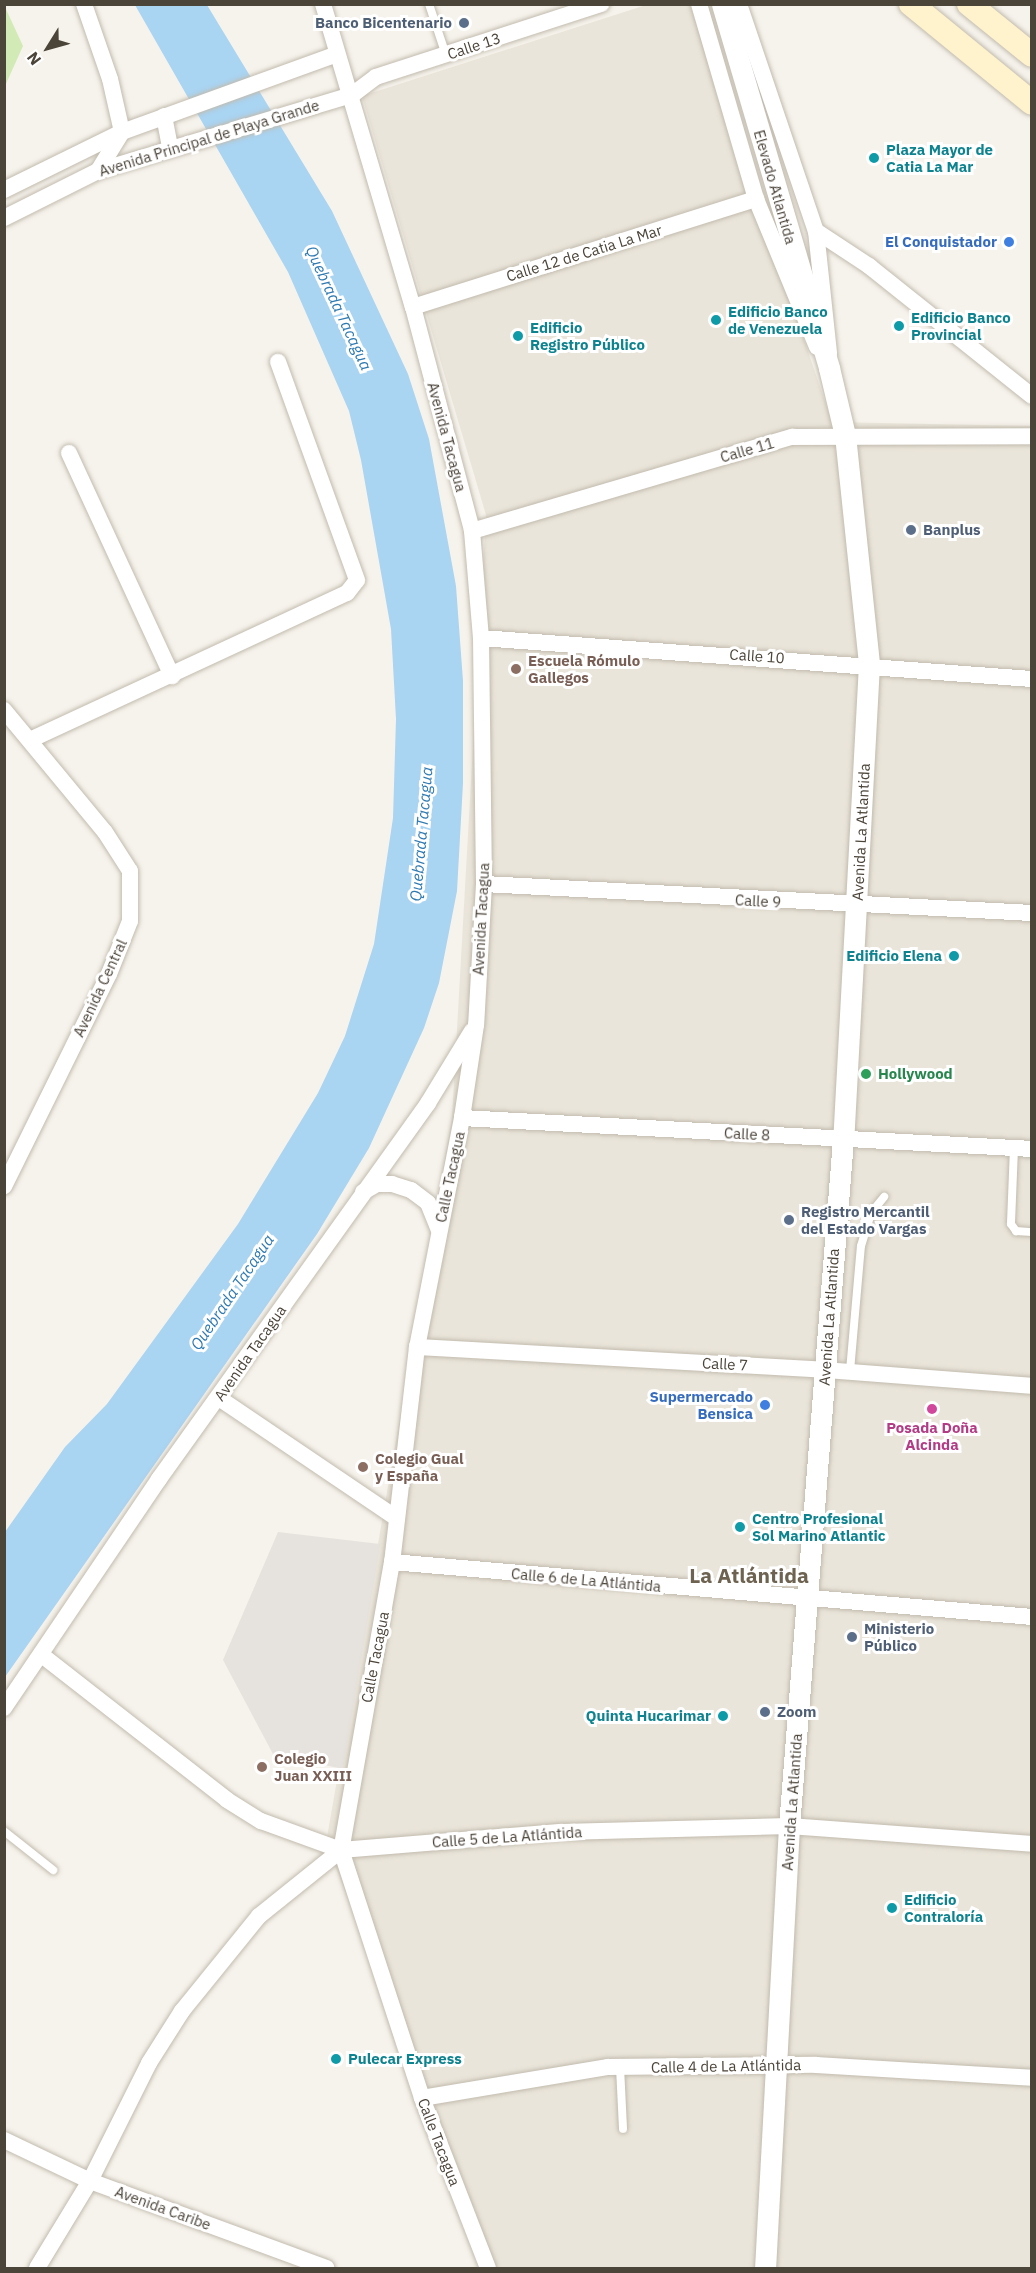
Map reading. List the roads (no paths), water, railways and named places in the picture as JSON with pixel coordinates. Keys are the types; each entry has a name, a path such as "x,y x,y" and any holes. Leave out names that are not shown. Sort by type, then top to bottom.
{"main road":[{"path":"911,4 1032,103"},
{"path":"969,4 1032,55"}],"street":[{"path":"84,4 110,79 122,132 98,171"},
{"name":"Avenida Tacagua","path":"4,1708 43,1656 159,1479 219,1398 361,1193 428,1104 476,1025 484,884 482,638 472,531 413,307 352,94 323,4"},
{"name":"Calle 13","path":"352,94 376,76 601,4"},
{"path":"699,4 756,200 805,326 829,368"},
{"name":"Elevado Atlantida","path":"722,4 829,368"},
{"path":"739,4 816,231 829,328 829,368"},
{"name":"Avenida Principal de Playa Grande","path":"4,190 122,132 171,113 300,70 338,54"},
{"name":"Avenida Principal de Playa Grande","path":"4,218 98,171 352,94"},
{"path":"170,148 171,113"},
{"name":"Calle 12 de Catia La Mar","path":"413,307 756,200"},
{"path":"816,231 869,266 1032,396"},
{"path":"32,740 347,593 357,580 278,362"},
{"name":"Avenida La Atlantida","path":"765,2268 789,1826 843,1139 869,664 845,435 829,368"},
{"name":"Calle 11","path":"472,531 792,437 1032,436"},
{"path":"69,453 172,676"},
{"name":"Calle 10","path":"482,638 869,664 1032,679"},
{"name":"Avenida Central","path":"4,710 32,740 105,832 130,871 130,921 109,974 4,1186"},
{"name":"Calle 9","path":"484,884 857,906 1032,913"},
{"name":"Calle Tacagua","path":"476,1025 462,1118 417,1347 392,1562 341,1850 422,2098 488,2268"},
{"name":"Calle 8","path":"462,1118 1032,1149"},
{"path":"361,1193 377,1184 392,1184 411,1190 428,1203 439,1230"},
{"name":"Calle 7","path":"417,1347 850,1371 1032,1386"},
{"path":"219,1398 396,1518"},
{"name":"Calle 6 de La Atlántida","path":"392,1562 807,1600 1032,1617"},
{"name":"Calle 5 de La Atlántida","path":"43,1656 227,1800 261,1821 341,1850 562,1832 789,1826 1032,1844"},
{"path":"37,2268 90,2181 149,2063 182,2011 260,1916 341,1850"},
{"name":"Calle 4 de La Atlántida","path":"422,2098 620,2067 776,2064 1032,2078"},
{"name":"Avenida Caribe","path":"4,2140 90,2181 326,2268"}],"lane":[{"path":"429,4 447,55"},
{"path":"1014,1148 1011,1224 1016,1231 1032,1232"},
{"path":"850,1371 861,1246 871,1213 884,1197"},
{"path":"4,1831 53,1870"},
{"path":"620,2067 623,2129"}],"water":[{"name":"Quebrada Tacagua","path":"135,5 207,5 332,211 408,374 429,439 456,586 463,681 463,783 457,891 439,983 424,1028 369,1148 317,1234 5,1677 5,1532 65,1447 107,1404 238,1224 318,1093 345,1036 374,944 393,818 396,719 391,629 361,460 349,411 288,272"}],"place":[{"name":"Banco Bicentenario","path":"464,23"},
{"name":"Plaza Mayor de Catia La Mar","path":"874,158"},
{"name":"El Conquistador","path":"1009,242"},
{"name":"Edificio Banco de Venezuela","path":"716,320"},
{"name":"Edificio Banco Provincial","path":"899,326"},
{"name":"Edificio Registro Público","path":"518,336"},
{"name":"Banplus","path":"911,530"},
{"name":"Escuela Rómulo Gallegos","path":"516,669"},
{"name":"Edificio Elena","path":"954,956"},
{"name":"Hollywood","path":"866,1074"},
{"name":"Registro Mercantil del Estado Vargas","path":"789,1220"},
{"name":"Supermercado Bensica","path":"765,1405"},
{"name":"Posada Doña Alcinda","path":"932,1409"},
{"name":"Colegio Gual y España","path":"363,1467"},
{"name":"Centro Profesional Sol Marino Atlantic","path":"740,1527"},
{"name":"Ministerio Público","path":"852,1637"},
{"name":"Zoom","path":"765,1712"},
{"name":"Quinta Hucarimar","path":"723,1716"},
{"name":"Colegio Juan XXIII","path":"262,1767"},
{"name":"Edificio Contraloría","path":"892,1908"},
{"name":"Pulecar Express","path":"336,2059"}],"district":[{"name":"La Atlántida","path":"749,1575"}]}
